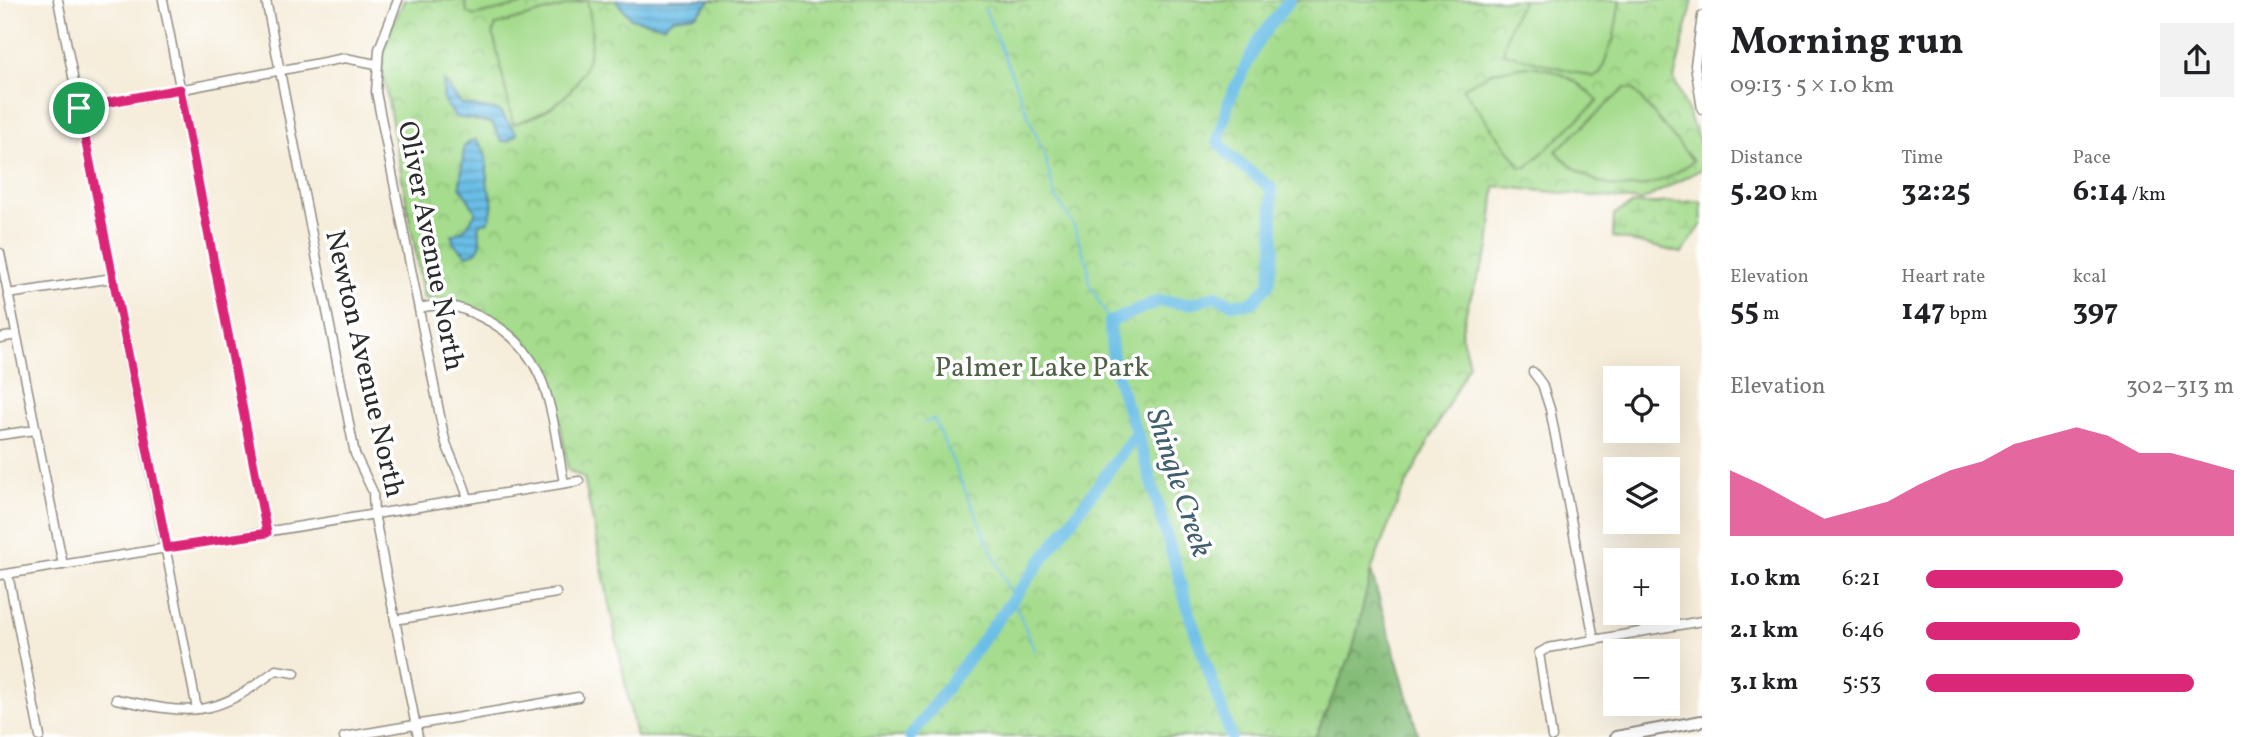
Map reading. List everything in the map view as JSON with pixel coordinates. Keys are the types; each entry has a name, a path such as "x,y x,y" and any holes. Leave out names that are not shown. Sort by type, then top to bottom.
{"street":[{"path":"58,0 197,709"},
{"path":"163,0 267,533"},
{"name":"Newton Avenue North","path":"266,0 355,454 373,492 374,513 418,737"},
{"name":"Oliver Avenue North","path":"398,0 383,32 376,64 376,92 447,448 462,474 468,499"},
{"path":"1702,16 1695,65 1702,109"},
{"path":"79,108 345,58 376,64"},
{"path":"0,253 63,565"},
{"path":"8,294 113,278"},
{"path":"419,308 455,305 493,323 522,345 541,375 564,483"},
{"path":"0,338 16,335"},
{"path":"1533,372 1542,384 1550,408 1594,639"},
{"path":"0,435 34,430"},
{"path":"40,737 4,575 579,481"},
{"path":"395,620 556,593"},
{"path":"1552,737 1539,653 1548,648 1702,621"},
{"path":"116,699 166,709 197,709 233,701 276,670 295,673"},
{"path":"344,737 578,697"},
{"path":"1616,737 1702,721"}],"green space":[{"name":"Palmer Lake Park","path":"404,0 1693,0 1674,79 1702,147 1702,169 1641,201 1495,186 1489,248 1468,304 1461,334 1469,364 1398,501 1371,571 1352,652 1315,737 636,737 584,478 568,470 555,399 540,359 527,342 509,326 486,313 456,302 424,299 382,68 386,41"},
{"path":"465,0 541,0 474,16 467,12"},
{"path":"587,0 591,43 587,62 579,79 553,106 513,124 493,32 496,25"},
{"path":"1523,0 1620,0 1614,37 1600,74 1594,77 1503,53 1510,24"},
{"path":"1527,66 1548,69 1566,76 1598,101 1527,167 1521,167 1463,89 1492,72"},
{"path":"1625,88 1633,89 1693,161 1657,182 1622,187 1588,177 1556,151"},
{"path":"1701,201 1702,224 1682,253 1613,237 1614,214 1633,204"},
{"path":"1371,571 1419,737 1315,737 1352,652"}],"water":[{"path":"615,0 711,0 696,15 673,18 663,26 631,18"},
{"path":"444,81 461,104 499,111 517,134 508,141 501,141 492,123 455,117 443,99"},
{"path":"476,140 485,153 492,206 488,222 481,223 478,227 481,244 476,252 467,255 453,243 452,235 465,229 476,212 460,186 464,147 470,141"}],"waterway":[{"name":"Shingle Creek","path":"1231,737 1190,616 1137,433 1122,392 1112,351 1110,322 1158,301 1190,304 1216,296 1232,304 1252,303 1269,284 1274,249 1271,188 1230,156 1218,142 1230,98 1259,39 1290,0"},
{"path":"985,9 1045,157 1054,194 1074,226 1088,266 1089,283 1110,322"},
{"path":"924,423 934,419 1035,650"},
{"path":"910,737 1137,433"}],"route":[{"path":"180,89 267,533 167,548 79,108 180,89"}]}
